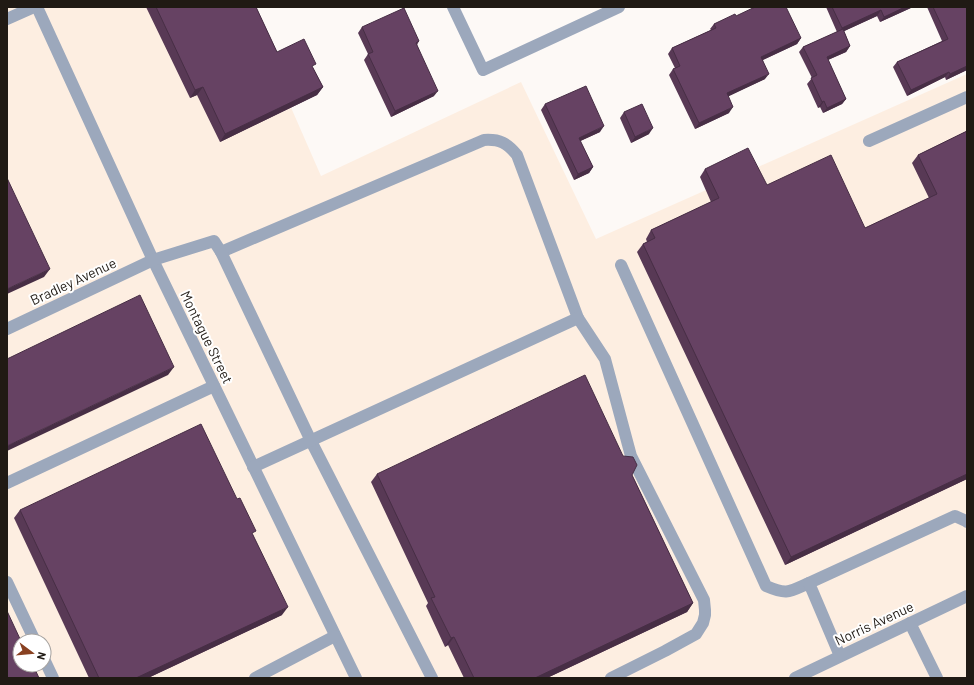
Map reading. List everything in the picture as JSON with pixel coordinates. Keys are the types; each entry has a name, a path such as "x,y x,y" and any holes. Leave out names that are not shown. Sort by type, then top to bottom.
{"street":[{"path":"7,19 34,7"},
{"name":"Montague Street","path":"37,7 153,260 356,678"},
{"path":"453,7 483,70 619,7"},
{"path":"869,142 967,97"},
{"path":"432,678 311,441 221,252 484,140 495,139 512,148 517,154 578,318 605,359 631,456 704,600 705,610 703,623 696,634 672,648 611,678"},
{"name":"Bradley Avenue","path":"7,329 153,260 214,241 221,252"},
{"path":"621,264 766,586 778,591 789,592 955,516 967,522"},
{"path":"253,467 578,318"},
{"path":"7,483 214,386"},
{"path":"7,582 31,633"},
{"path":"809,583 840,656"},
{"name":"Norris Avenue","path":"795,678 967,596"},
{"path":"910,623 937,678"},
{"path":"255,678 336,636"}],"shaded area":[{"path":"7,7 247,7 321,176 521,82 596,239 967,74 967,678 7,678"}],"building":[{"path":"156,7 256,7 277,52 304,39 316,64 312,66 323,87 225,134 203,87 195,90"},
{"path":"755,7 786,7 801,38 761,57 769,74 727,93 733,107 699,123 673,69 680,66 672,48 716,28 714,24"},
{"path":"832,7 905,7 884,17 881,10 842,28"},
{"path":"933,7 967,7 967,66 950,74 949,72 911,90 897,62 948,39"},
{"path":"404,8 419,41 416,43 438,91 395,111 368,54 373,52 362,27"},
{"path":"843,29 850,46 827,57 846,99 827,108 824,101 822,102 811,78 817,75 803,47"},
{"path":"586,86 604,126 579,138 593,167 578,174 545,104"},
{"path":"642,104 653,128 635,137 624,112"},
{"path":"967,131 967,474 791,557 643,244 655,238 651,230 719,198 705,169 748,148 767,185 831,155 865,228 937,194 918,155"},
{"path":"7,178 50,269 7,289"},
{"path":"140,295 174,367 7,446 7,359"},
{"path":"585,375 623,456 633,457 637,465 632,475 693,603 535,678 474,678 454,637 451,638 431,598 435,597 377,474"},
{"path":"201,424 237,499 240,498 256,531 252,533 288,607 136,678 99,678 20,510"},
{"path":"7,611 17,633 12,633 12,673 37,673 39,678 7,678"}]}
